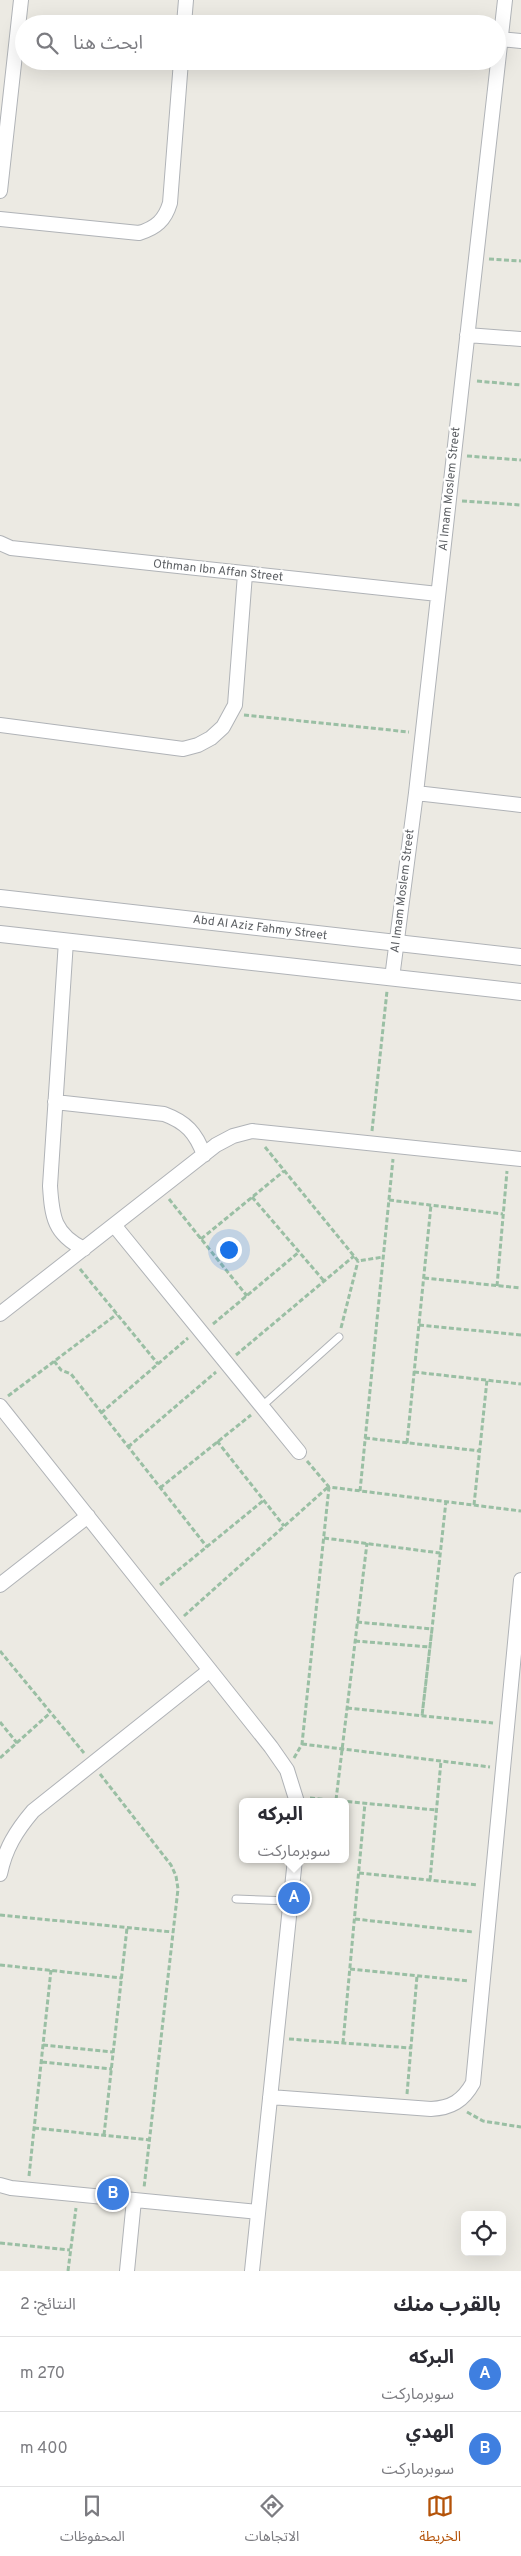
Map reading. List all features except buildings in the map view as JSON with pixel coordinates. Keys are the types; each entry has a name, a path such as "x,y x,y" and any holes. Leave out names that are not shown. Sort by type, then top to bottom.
{"street":[{"path":"19,15 21,0"},
{"path":"185,15 186,0"},
{"name":"Al Imam Moslem Street","path":"503,15 505,0"},
{"path":"506,40 521,41"},
{"path":"0,191 15,55"},
{"path":"0,219 139,233 150,230 160,223 167,214 170,203 180,70"},
{"name":"Al Imam Moslem Street","path":"390,978 416,793 497,70"},
{"path":"467,335 521,339"},
{"name":"Othman Ibn Affan Street","path":"0,543 11,548 438,594"},
{"path":"0,725 183,749 198,745 211,738 223,727 235,705 244,574"},
{"path":"416,793 521,805"},
{"name":"Abd Al Aziz Fahmy Street","path":"0,898 521,957"},
{"path":"0,934 521,992"},
{"path":"66,941 50,1186 53,1217 59,1231 70,1242 84,1249"},
{"path":"55,1102 164,1114 178,1119 194,1134 204,1155"},
{"path":"0,1314 204,1155 233,1136 252,1131 515,1158"},
{"path":"114,1225 299,1452"},
{"path":"0,1406 287,1770 297,1798"},
{"path":"0,1585 88,1516"},
{"path":"270,2097 431,2109 444,2108 456,2103 466,2094 473,2083 521,1580"},
{"path":"0,1874 4,1854 16,1831 33,1811 210,1670"},
{"path":"252,2271 295,1863"},
{"path":"0,2185 28,2190 258,2212"},
{"path":"127,2271 139,2200"}],"lane":[{"path":"261,1406 339,1338"},
{"path":"236,1899 291,1901"}],"path":[{"path":"476,258 521,261"},
{"path":"462,379 521,385"},
{"path":"454,455 521,460"},
{"path":"449,500 521,505"},
{"path":"231,714 422,733"},
{"path":"370,1144 390,978"},
{"path":"252,1131 358,1261"},
{"path":"360,1491 395,1146"},
{"path":"497,1286 503,1214 515,1158"},
{"path":"202,1239 284,1171"},
{"path":"161,1188 247,1296"},
{"path":"252,1197 324,1281"},
{"path":"389,1200 503,1214"},
{"path":"406,1443 432,1205"},
{"path":"101,1413 158,1364 247,1296 299,1252"},
{"path":"128,1447 354,1256"},
{"path":"358,1261 383,1257"},
{"path":"72,1258 158,1364"},
{"path":"339,1338 358,1261"},
{"path":"424,1278 521,1288"},
{"path":"0,1402 117,1314"},
{"path":"419,1325 521,1335"},
{"path":"54,1362 61,1370 71,1374 207,1547"},
{"path":"414,1372 521,1384"},
{"path":"474,1505 487,1380"},
{"path":"160,1488 261,1406"},
{"path":"366,1438 480,1451"},
{"path":"217,1441 284,1526"},
{"path":"299,1452 329,1487 521,1511"},
{"path":"174,1625 329,1487"},
{"path":"287,1770 302,1744 329,1487"},
{"path":"150,1594 264,1500"},
{"path":"422,1716 446,1501"},
{"path":"324,1538 440,1553"},
{"path":"336,1798 367,1543"},
{"path":"357,1622 432,1629"},
{"path":"355,1641 430,1647"},
{"path":"0,1652 92,1764 170,1865 176,1876 178,1889 150,2140 139,2200"},
{"path":"347,1708 507,1724"},
{"path":"0,1758 50,1713"},
{"path":"0,1722 17,1743"},
{"path":"302,1744 503,1768"},
{"path":"430,1880 441,1760"},
{"path":"349,1801 436,1810"},
{"path":"343,2043 366,1803"},
{"path":"359,1872 492,1886"},
{"path":"0,1915 173,1932"},
{"path":"354,1919 487,1934"},
{"path":"104,2135 127,1928"},
{"path":"0,1964 122,1978"},
{"path":"350,1969 483,1982"},
{"path":"28,2190 51,1970"},
{"path":"406,2107 417,1976"},
{"path":"276,2038 411,2048"},
{"path":"43,2045 114,2052"},
{"path":"42,2062 112,2069"},
{"path":"456,2103 483,2121 521,2127"},
{"path":"34,2128 150,2140"},
{"path":"68,2271 77,2195"},
{"path":"0,2243 70,2250"}],"place":[{"name":"البركه","path":"294,1898"},
{"name":"الهدي","path":"113,2194"}]}
